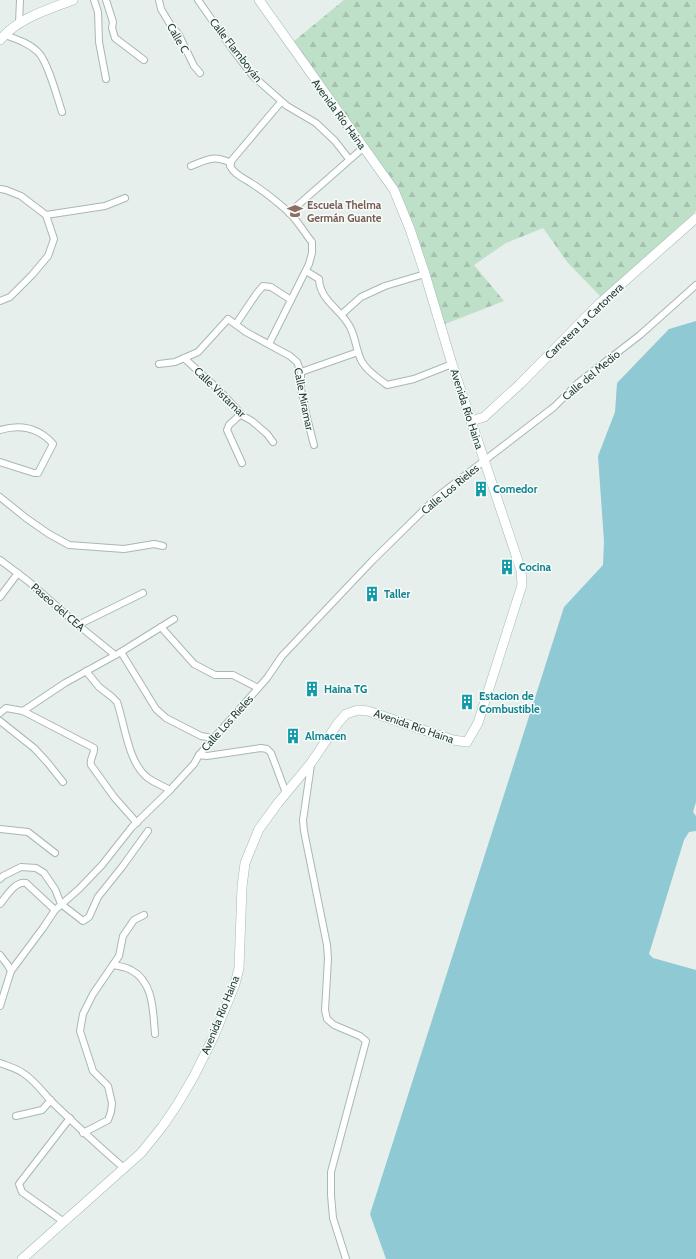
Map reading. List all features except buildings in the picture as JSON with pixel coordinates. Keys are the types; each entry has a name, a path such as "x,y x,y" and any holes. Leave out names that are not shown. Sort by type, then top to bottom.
{"street":[{"path":"20,0 20,23"},
{"path":"62,112 52,82 39,53 25,43 2,37 9,29 32,16 72,0"},
{"path":"94,0 98,12 99,42 106,80"},
{"path":"106,0 113,22 112,28 115,38 144,60"},
{"name":"Calle C","path":"159,0 161,9 179,35 194,66 200,73"},
{"name":"Calle Flamboyán","path":"198,0 253,76 281,102 316,123 335,141 349,159"},
{"name":"Avenida Río Haina","path":"22,1259 141,1153 173,1111 194,1076 214,1036 235,984 239,968 242,887 245,863 259,829 311,763 338,723 346,714 358,710 368,711 454,740 467,742 478,723 522,585 521,570 452,364 410,229 394,190 259,0"},
{"path":"269,344 306,271 312,253 312,242 303,232 294,217 258,188 236,174 230,166 231,162 281,102"},
{"path":"289,213 363,148"},
{"path":"191,166 208,159 216,158 231,162"},
{"path":"0,189 21,196 46,215 54,239 48,256 32,276 10,297 0,301"},
{"path":"46,215 105,206 125,198"},
{"name":"Carretera La Cartonera","path":"471,421 484,417 520,384 600,303 696,218"},
{"path":"306,271 319,279 319,287 325,298 342,314 351,327 362,361 374,376 387,385 414,379 452,364"},
{"path":"342,314 361,297 367,294 385,286 425,274"},
{"name":"Calle del Medio","path":"484,461 554,407 578,383 640,335 696,285"},
{"path":"236,324 263,286 271,287 291,300"},
{"name":"Calle Miramar","path":"184,358 198,352 228,319 246,332 290,356 297,362 301,372 301,389 314,445"},
{"path":"301,372 358,352"},
{"path":"159,364 175,362 184,358"},
{"name":"Calle Vistamar","path":"184,358 219,390 241,414 267,434 273,442"},
{"path":"241,414 229,425 227,430 242,464"},
{"path":"0,430 21,427 31,428 42,434 53,444 38,473 0,462"},
{"name":"Calle Los Rieles","path":"0,1006 11,972 44,928 55,910 79,889 102,865 137,823 194,764 199,755 213,738 267,678 282,656 373,560 438,497 484,461"},
{"path":"0,497 26,518 49,534 69,545 124,549 154,544 163,546"},
{"name":"Paseo del CEA","path":"0,560 18,573 115,655"},
{"path":"0,598 18,573"},
{"path":"78,625 143,593"},
{"path":"23,711 65,683 121,652 174,619"},
{"path":"161,627 194,664 215,675 233,675 258,688"},
{"path":"121,652 156,709 166,718 201,736 213,738"},
{"path":"86,671 99,687 117,702 130,749 143,773 170,790"},
{"path":"0,714 6,708 23,711 94,748 90,762 91,765 114,797 137,823"},
{"path":"1,724 34,748 63,782"},
{"path":"199,755 207,756 261,748 267,749 271,753 286,793"},
{"path":"311,763 303,820 304,832 327,945 325,1010 327,1019 334,1025 360,1036 366,1041 332,1172 331,1195 333,1218 346,1259"},
{"path":"0,829 28,832 47,845 55,853"},
{"path":"0,879 21,867 36,868 44,873 55,889 61,904 82,921 89,917 98,897 148,831"},
{"path":"0,904 18,884 22,882 26,883 55,910"},
{"path":"83,1133 108,1120 112,1103 108,1086 93,1071 80,1031 83,1014 93,994 119,956 123,936 134,920 144,915"},
{"path":"0,955 11,972"},
{"path":"113,965 130,969 138,975 149,989 152,1001 155,1034"},
{"path":"0,1063 22,1072 35,1083 83,1133 124,1168"},
{"path":"16,1116 42,1110 51,1100"},
{"path":"64,1222 22,1192 19,1184 70,1118"}],"green space":[{"path":"344,0 696,0 696,211 601,297 568,263 543,228 506,243 474,265 504,301 445,324 414,229 293,42"}],"water":[{"path":"696,321 696,802 693,812 696,816 696,831 689,832 684,840 649,954 653,958 696,970 696,1259 386,1259 370,1214 564,607 603,565 604,541 598,456 615,412 617,383 669,329"}],"place":[{"name":"Escuela Thelma Germán Guante","path":"295,211"},
{"name":"Comedor","path":"481,489"},
{"name":"Cocina","path":"507,567"},
{"name":"Taller","path":"372,594"},
{"name":"Haina TG","path":"312,689"},
{"name":"Estacion de Combustible","path":"467,702"},
{"name":"Almacen","path":"293,736"}]}
